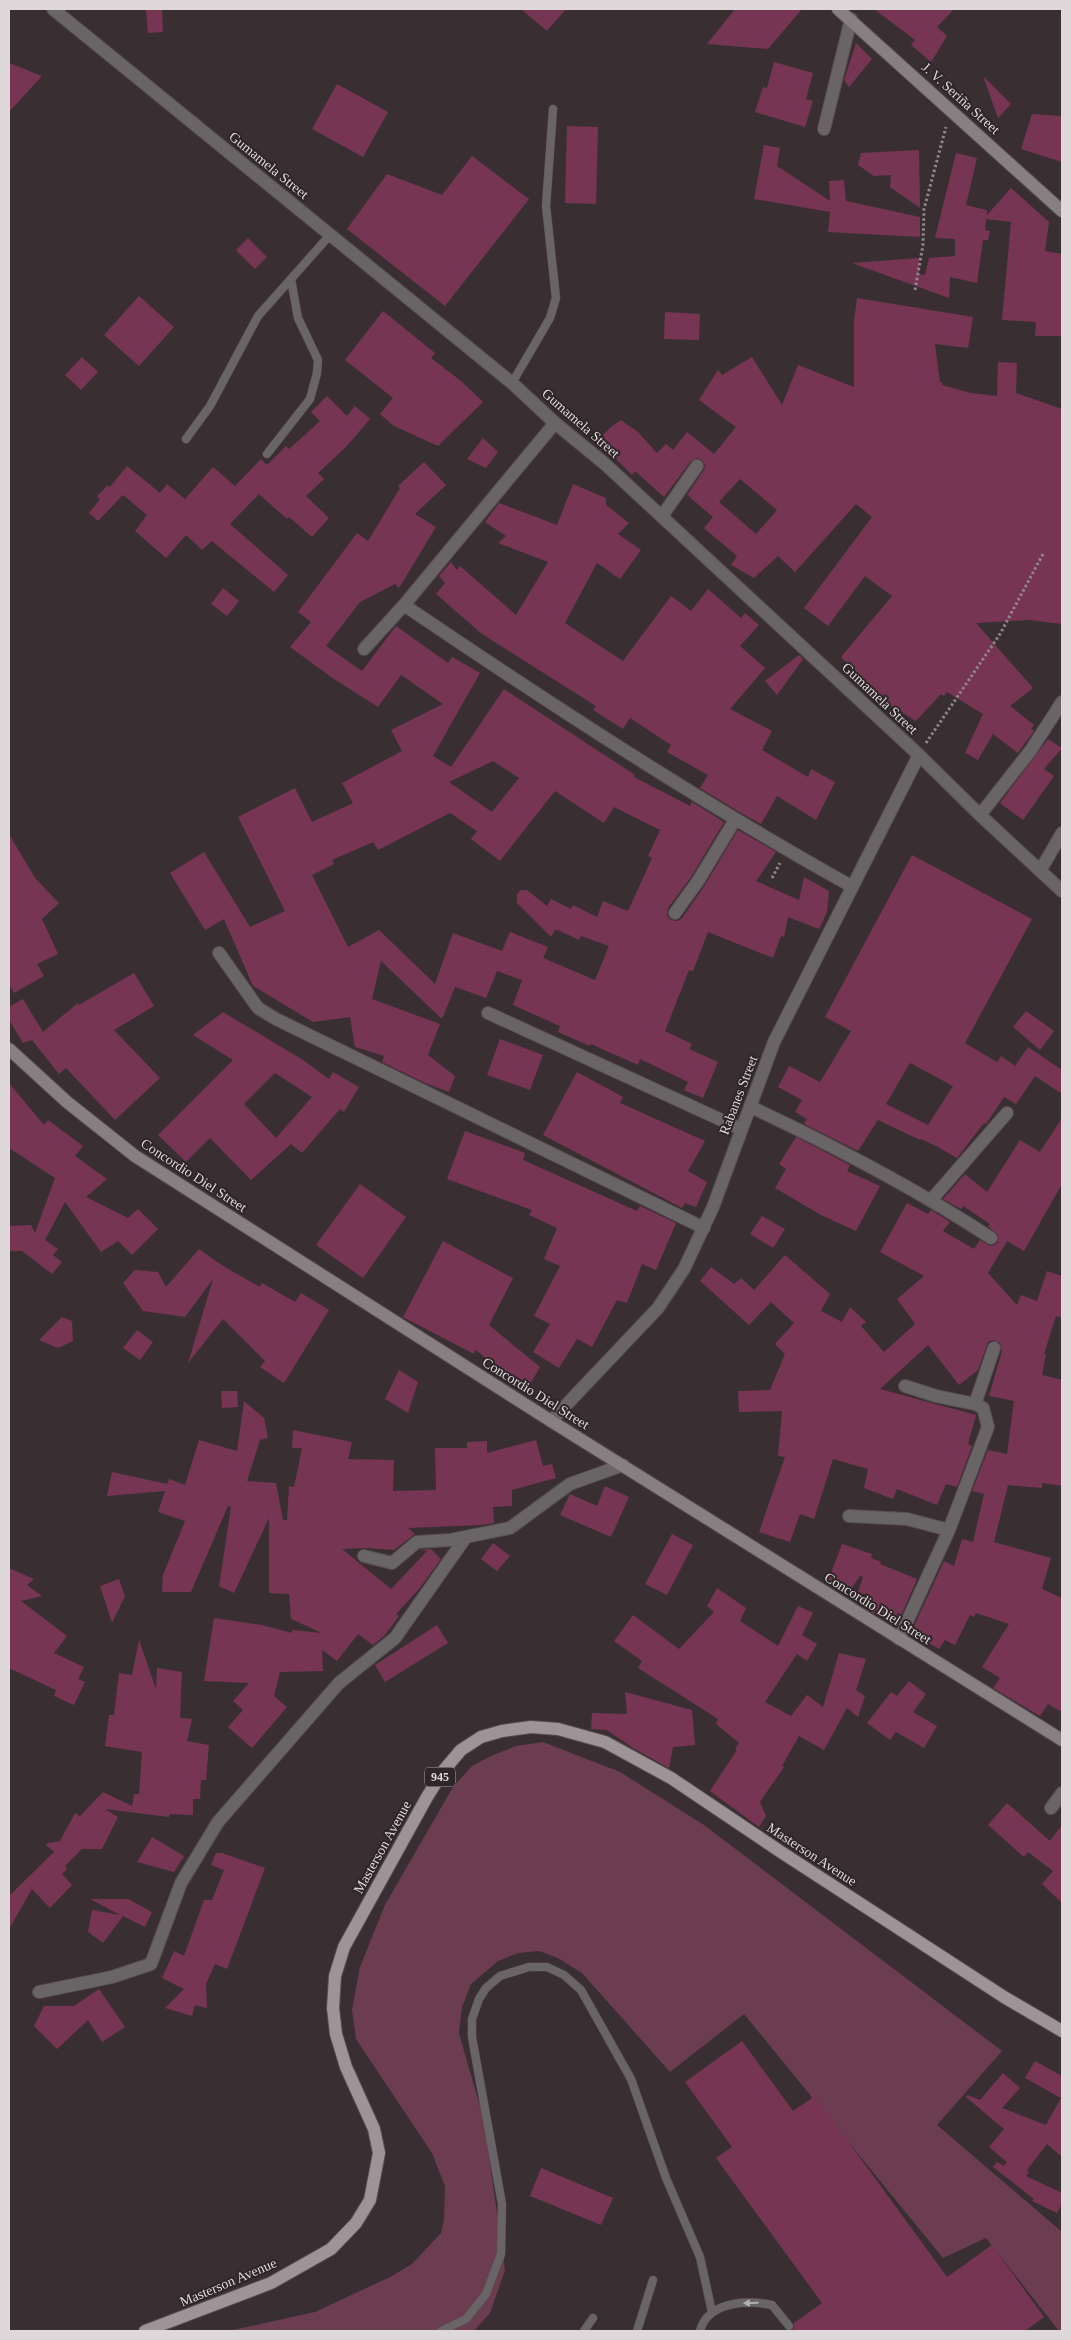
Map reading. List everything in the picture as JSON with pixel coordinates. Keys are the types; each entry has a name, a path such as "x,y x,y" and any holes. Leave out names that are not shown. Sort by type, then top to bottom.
{"main road":[{"name":"J. V. Seriña Street","path":"838,9 1062,210"},
{"name":"Concordio Diel Street","path":"9,1049 67,1102 135,1156 1062,1740"},
{"name":"Masterson Avenue","path":"145,2331 272,2282 331,2249 356,2223 370,2200 379,2154 374,2129 346,2067 336,2034 333,2008 335,1976 344,1947 427,1797 444,1770 461,1750 481,1737 502,1730 531,1727 558,1729 582,1734 613,1746 672,1778 797,1863 1004,1997 1062,2031"}],"street":[{"name":"Gumamela Street","path":"53,9 512,383 555,423 606,464 919,755 1062,891"},
{"path":"824,129 851,19"},
{"path":"364,649 404,605 555,423"},
{"path":"662,516 697,466"},
{"path":"404,605 570,717 735,820 851,886"},
{"path":"980,815 1031,750 1062,702"},
{"name":"Rabanes Street","path":"552,1420 658,1308 684,1269 704,1228 774,1042 851,886 919,755"},
{"path":"675,913 698,881 735,820"},
{"path":"1040,871 1062,834"},
{"path":"219,953 258,1008 276,1019 704,1228"},
{"path":"488,1013 741,1129"},
{"path":"751,1107 834,1146 932,1200 992,1238"},
{"path":"932,1200 1007,1112"},
{"path":"975,1404 994,1348"},
{"path":"899,1639 948,1530 988,1427 983,1408 975,1404 936,1396 905,1386"},
{"path":"364,1556 392,1563 416,1542 466,1537 510,1528 570,1484 623,1465"},
{"path":"849,1516 907,1519 948,1530"},
{"path":"39,1992 112,1977 152,1964 181,1883 218,1822 339,1683 395,1638 466,1537"},
{"path":"1051,1808 1062,1793"}],"lane":[{"path":"512,383 550,318 556,298 546,206 553,109"},
{"path":"186,439 210,406 258,316 330,235"},
{"path":"267,454 310,399 317,373 318,360 298,318 291,279"},
{"path":"441,2331 466,2319 486,2294 501,2254 502,2204 472,2037 472,2019 479,1999 494,1980 513,1971 529,1967 547,1967 564,1975 581,1990 631,2079 666,2178 700,2257 712,2312"},
{"path":"637,2331 653,2280"},
{"path":"700,2331 703,2322 712,2312 731,2304 753,2301 772,2305 789,2326"},
{"path":"584,2331 593,2318"}],"path":[{"path":"915,290 923,245 924,209 950,108"},
{"path":"919,755 1000,634 1043,554"}],"shaded area":[{"path":"543,1742 620,1772 704,1825 1002,2051 937,2125 1062,2232 1062,2331 1059,2331 986,2238 943,2258 744,2014 670,2072 582,1973 558,1958 539,1951 518,1953 498,1961 471,1984 462,2007 459,2033 484,2121 505,2270 490,2313 474,2331 229,2331 315,2312 392,2276 412,2264 441,2233 444,2220 445,2186 432,2153 356,2039 352,2010 360,1967 385,1905 453,1787 472,1766 491,1756 516,1746"}],"building":[{"path":"146,9 162,9 163,32 148,33"},
{"path":"521,9 566,9 547,31"},
{"path":"735,9 802,9 768,49 707,44"},
{"path":"874,9 954,9 937,27 947,36 931,62 911,45 915,40"},
{"path":"856,43 872,59 849,87 844,80"},
{"path":"774,62 813,73 806,99 813,101 805,127 755,112 763,87 767,88"},
{"path":"9,63 42,76 9,112"},
{"path":"983,76 1011,104 998,118"},
{"path":"337,84 388,112 363,157 312,129"},
{"path":"1032,114 1062,116 1062,162 1021,149"},
{"path":"567,126 598,127 596,204 565,203"},
{"path":"764,145 780,148 777,166 830,201 829,181 844,180 846,201 920,217 920,237 828,232 830,212 754,199"},
{"path":"919,150 920,208 890,187 891,175 874,176 858,165 861,153"},
{"path":"956,153 977,158 966,205 987,210 987,215 1011,188 1049,222 1045,251 1062,254 1062,336 1035,336 1036,322 1002,320 1011,222 986,219 985,230 990,231 988,240 983,240 977,283 950,277 949,298 852,263 919,258 919,274 925,275 929,258 955,256 955,239 935,238"},
{"path":"472,156 529,199 445,306 347,229 387,174 442,195"},
{"path":"248,238 267,257 255,269 236,250"},
{"path":"139,296 174,327 139,366 104,335"},
{"path":"857,298 973,317 968,348 935,344 942,385 971,393 997,396 998,362 1017,363 1016,393 1062,409 1062,624 1029,620 976,623 1033,688 1010,706 1034,725 1031,729 1034,731 1018,753 993,734 978,760 965,753 983,714 947,692 944,696 941,694 916,721 890,705 889,707 858,677 859,675 841,657 892,596 865,576 828,626 804,608 872,517 856,504 795,572 778,556 754,578 731,565 737,556 704,528 713,517 687,495 704,470 705,466 702,460 697,458 691,461 664,497 635,471 632,475 615,458 601,450 597,441 621,420 638,432 657,453 666,444 673,450 687,432 714,454 736,427 699,400 718,370 722,375 752,357 782,405 798,365 854,387 854,321","holes":["740,479 777,510 756,534 719,502"]},
{"path":"383,311 435,353 431,358 461,381 483,402 438,446 394,426 380,414 393,398 345,360"},
{"path":"665,312 700,314 699,340 664,339"},
{"path":"82,357 98,372 81,390 65,375"},
{"path":"327,396 347,416 355,406 370,419 346,447 318,473 324,479 306,496 329,518 312,537 289,517 287,519 259,494 230,524 288,575 274,592 212,541 202,550 186,535 166,558 135,531 147,515 123,495 98,521 89,513 100,499 97,496 108,485 110,487 127,466 160,493 167,484 185,499 213,467 235,486 261,459 267,465 286,446 289,449 320,421 311,412"},
{"path":"483,438 498,452 486,468 467,459"},
{"path":"424,462 446,485 415,514 436,527 399,588 395,584 360,602 326,646 362,671 396,626 448,663 452,657 480,673 433,756 451,767 504,689 635,775 634,777 690,806 692,802 724,822 691,877 668,908 667,916 671,920 678,921 682,918 705,885 738,830 776,852 756,881 799,900 804,877 829,891 827,912 819,929 788,917 784,937 781,936 773,958 708,932 693,971 689,970 665,1031 692,1044 689,1049 718,1062 703,1098 684,1090 688,1082 640,1059 638,1065 558,1032 560,1026 513,1005 522,980 497,971 486,998 455,987 442,1019 381,961 372,999 440,1024 428,1055 455,1076 449,1092 425,1083 382,1062 384,1056 355,1047 350,1017 313,1022 253,986 224,919 205,930 170,873 204,852 250,927 285,911 238,817 295,788 312,822 353,803 342,783 402,751 391,730 443,704 401,675 378,707 331,677 290,647 311,622 298,612 357,533 368,541 400,488 398,486","holes":["493,761 519,778 492,812 449,782","555,791 604,823 614,807 660,830 648,856 652,858 628,911 603,901 597,917 573,905 571,909 551,899 547,906 527,890 521,890 517,894 517,903 551,937 555,930 558,930 579,940 581,936 609,946 595,980 543,958 548,947 510,932 502,951 453,933 435,984 379,930 348,947 312,875 334,864 332,860 373,842 378,850 450,813 477,831 471,839 500,861"]},
{"path":"573,484 606,498 606,505 629,523 618,534 641,550 620,579 597,563 565,623 623,661 671,596 691,611 708,589 741,618 745,613 759,625 740,646 765,668 730,709 772,731 762,750 808,777 811,769 835,782 816,820 777,796 761,824 741,813 700,788 708,775 667,752 671,745 630,718 623,729 593,710 596,706 482,634 436,594 445,583 439,576 451,562 457,570 460,566 516,615 548,562 498,543 506,536 485,522 499,503 557,525"},
{"path":"223,588 239,601 227,616 211,604"},
{"path":"799,655 803,659 777,695 765,681"},
{"path":"1048,739 1062,748 1044,769 1054,776 1023,820 1000,803"},
{"path":"9,834 35,878 59,903 42,919 58,954 37,964 44,976 14,993 9,984"},
{"path":"912,855 1032,919 965,1043 997,1062 1001,1056 1015,1066 1028,1047 1062,1070 1062,1094 1035,1076 1016,1104 1004,1097 986,1124 984,1123 957,1158 936,1146 878,1120 858,1151 804,1124 807,1119 795,1112 802,1100 778,1087 789,1066 820,1082 851,1031 825,1017","holes":["910,1063 953,1086 928,1125 886,1104"]},
{"path":"134,973 154,1006 114,1030 160,1078 115,1120 66,1068 59,1074 32,1040 23,1043 9,1020 9,1007 23,999 43,1032 78,1003 79,1005"},
{"path":"1026,1011 1054,1031 1040,1050 1013,1027"},
{"path":"223,1012 303,1060 329,1079 333,1072 359,1087 344,1112 340,1109 302,1153 291,1144 251,1180 210,1138 186,1162 158,1135 233,1060 193,1035","holes":["275,1073 312,1097 276,1138 244,1104"]},
{"path":"500,1039 543,1055 530,1090 487,1075"},
{"path":"577,1072 623,1097 620,1103 705,1141 688,1171 707,1182 696,1207 685,1203 682,1208 543,1135"},
{"path":"9,1083 44,1125 48,1120 83,1146 75,1156 107,1179 86,1197 128,1218 138,1209 158,1229 132,1255 118,1241 101,1252 65,1202 45,1240 58,1249 53,1255 62,1262 52,1274 22,1251 9,1251 9,1226 31,1225 35,1233 55,1178 9,1148"},
{"path":"1062,1118 1062,1184 1024,1251 1007,1241 988,1273 1017,1305 1021,1295 1037,1301 1047,1271 1062,1276 1062,1318 1056,1316 1044,1354 1046,1354 1042,1375 1062,1380 1062,1486 1042,1483 1042,1488 1008,1485 994,1542 1051,1558 1042,1589 1062,1598 1062,1712 1048,1704 1040,1716 993,1688 1000,1678 982,1667 1009,1624 976,1613 974,1617 970,1615 955,1645 945,1640 939,1649 919,1637 917,1640 910,1635 944,1561 954,1566 962,1539 973,1542 984,1494 972,1491 988,1450 1007,1454 1014,1401 989,1396 1002,1351 1000,1343 993,1340 988,1342 978,1370 959,1385 928,1345 880,1389 976,1415 968,1444 972,1446 957,1487 946,1484 937,1505 897,1489 893,1499 864,1488 868,1469 833,1459 814,1519 800,1514 790,1542 759,1532 785,1457 778,1456 782,1411 739,1412 738,1391 770,1390 785,1354 775,1344 794,1323 771,1302 749,1325 700,1281 711,1267 734,1284 741,1278 754,1290 785,1255 830,1294 821,1311 842,1322 850,1307 866,1322 861,1326 884,1352 915,1324 897,1299 924,1276 880,1252 907,1203 928,1214 931,1210 950,1222 943,1231 974,1249 980,1240 990,1246 995,1245 998,1242 998,1235 988,1226 990,1224 963,1206 961,1209 943,1199 965,1174 987,1192 1020,1140 1040,1152"},
{"path":"465,1131 525,1153 523,1160 637,1211 640,1206 676,1223 656,1270 642,1264 627,1303 617,1300 592,1347 577,1339 559,1368 533,1352 550,1324 534,1316 560,1266 544,1259 557,1228 529,1215 532,1210 447,1179"},
{"path":"796,1137 850,1165 847,1171 880,1186 856,1231 821,1215 775,1188 786,1169 779,1164"},
{"path":"360,1184 406,1217 363,1278 316,1245"},
{"path":"762,1216 785,1229 773,1248 750,1234"},
{"path":"443,1241 513,1278 489,1325 540,1367 529,1386 499,1369 476,1350 474,1354 403,1317"},
{"path":"199,1249 223,1266 260,1287 262,1283 295,1302 301,1293 329,1310 284,1383 260,1367 265,1361 223,1319 188,1363 213,1279 185,1317 143,1311 123,1283 135,1270 158,1272 166,1287"},
{"path":"62,1317 72,1321 73,1341 58,1348 39,1340"},
{"path":"137,1330 153,1342 140,1360 123,1348"},
{"path":"399,1370 418,1382 408,1413 385,1399"},
{"path":"221,1391 237,1391 238,1407 222,1408"},
{"path":"244,1401 264,1418 268,1438 260,1440 247,1481 276,1483 283,1520 287,1520 289,1486 294,1487 302,1448 292,1448 293,1430 352,1442 348,1459 394,1460 393,1491 436,1490 435,1448 467,1448 467,1442 487,1441 487,1453 536,1440 543,1466 552,1464 556,1478 512,1490 512,1506 493,1507 494,1523 408,1528 415,1534 394,1550 342,1549 391,1589 427,1551 420,1550 431,1549 441,1559 419,1589 396,1614 399,1616 384,1636 373,1645 358,1634 337,1661 322,1650 323,1671 280,1672 274,1696 287,1707 252,1748 228,1727 243,1710 233,1701 249,1683 204,1681 214,1618 262,1625 292,1633 292,1630 322,1633 291,1619 289,1594 269,1593 269,1518 234,1593 219,1586 231,1507 228,1506 191,1592 162,1592 163,1575 185,1521 158,1512 165,1491 107,1496 112,1472 167,1484 169,1479 185,1485 199,1440 237,1451"},
{"path":"605,1486 629,1497 611,1537 560,1515 570,1494 597,1506"},
{"path":"672,1534 693,1545 667,1595 645,1584"},
{"path":"493,1543 510,1556 497,1571 481,1559"},
{"path":"842,1544 872,1554 871,1558 881,1562 880,1564 917,1579 896,1627 862,1606 869,1596 858,1592 863,1577 860,1576 851,1589 828,1581"},
{"path":"9,1568 34,1579 27,1585 42,1596 21,1601 67,1636 54,1653 84,1667 78,1679 85,1682 74,1705 54,1696 56,1690 9,1668"},
{"path":"119,1579 125,1596 112,1623 100,1586"},
{"path":"717,1588 746,1608 740,1621 778,1646 798,1606 813,1613 802,1635 817,1644 807,1661 797,1654 765,1702 791,1716 807,1695 823,1707 839,1653 866,1659 856,1690 865,1696 858,1717 847,1708 824,1750 799,1736 782,1766 784,1767 760,1802 766,1816 759,1827 710,1791 737,1750 735,1749 739,1743 716,1724 718,1719 638,1668 642,1661 614,1641 633,1615 679,1649 714,1612 707,1606"},
{"path":"437,1625 448,1643 385,1682 375,1665"},
{"path":"139,1640 156,1689 157,1668 182,1672 180,1718 192,1719 187,1741 209,1745 206,1780 201,1780 200,1799 193,1799 193,1815 170,1814 169,1817 105,1809 118,1817 102,1849 82,1849 65,1866 67,1869 62,1874 72,1885 50,1908 32,1889 9,1929 9,1896 54,1852 45,1844 60,1841 75,1813 80,1816 103,1792 132,1806 134,1794 139,1794 142,1752 105,1746 109,1715 114,1715 119,1673 132,1675"},
{"path":"909,1681 926,1694 913,1712 937,1726 924,1748 896,1732 890,1740 867,1723 891,1692 897,1696"},
{"path":"625,1692 692,1710 695,1745 673,1747 669,1768 633,1748 607,1730 591,1729 592,1713 627,1714"},
{"path":"1007,1803 1050,1841 1062,1825 1062,1903 1042,1884 1053,1871 1028,1852 1024,1857 988,1825"},
{"path":"152,1837 184,1856 174,1872 137,1862"},
{"path":"216,1853 222,1853 265,1868 227,1969 215,1964 206,1984 207,2008 195,2005 192,2016 165,2008 184,1989 162,1978 174,1951 184,1956 204,1900 212,1900 224,1870 211,1865"},
{"path":"90,1899 128,1899 152,1912 145,1927 123,1916 103,1943 88,1932 92,1910 120,1915"},
{"path":"99,1989 125,2027 102,2042 88,2020 57,2049 34,2026 44,2006 74,2006"},
{"path":"742,2041 793,2111 815,2096 947,2277 992,2245 1044,2317 1025,2331 791,2331 794,2328 794,2323 822,2303 716,2158 732,2147 685,2082"},
{"path":"1035,2061 1062,2076 1062,2157 1047,2144 1027,2170 1029,2172 1026,2176 1062,2193 1062,2204 1057,2213 1032,2201 1034,2199 993,2167 997,2162 1004,2166 1007,2162 989,2147 1004,2129 966,2097 967,2095 980,2100 1003,2073 1020,2088 1002,2108 1046,2125 1061,2098 1025,2078"},
{"path":"541,2168 613,2198 601,2225 530,2196"}]}
